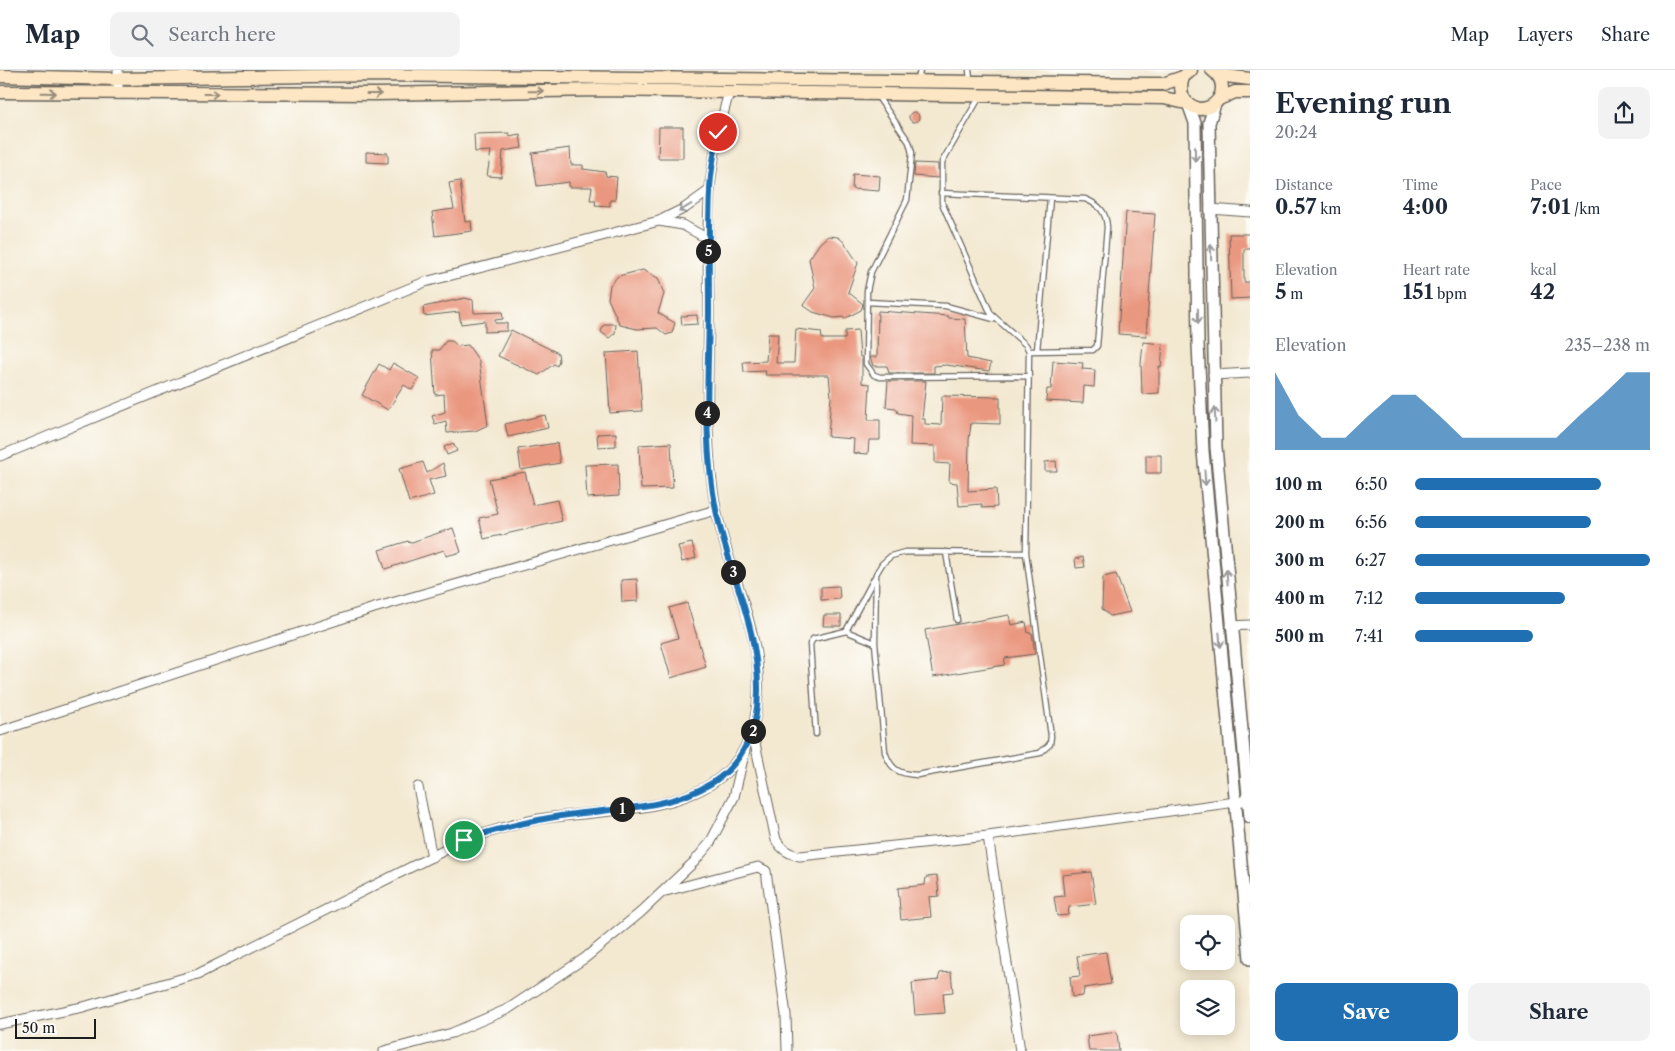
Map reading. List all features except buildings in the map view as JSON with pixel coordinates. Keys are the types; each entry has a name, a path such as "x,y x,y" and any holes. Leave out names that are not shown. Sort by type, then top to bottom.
{"main road":[{"path":"0,76 389,72 876,87 981,94 1164,98 1205,109 1235,92 1250,92"},
{"path":"1188,72 1181,93 1188,104"},
{"path":"0,92 376,94 600,90 729,92 876,87 919,75 970,75 1164,84 1188,72"},
{"path":"1215,72 1250,78"},
{"path":"1215,72 1222,89 1217,101"}],"street":[{"path":"117,74 118,94"},
{"path":"729,92 718,132 710,190 707,407 709,456 716,510 753,642 758,692 753,734 776,840 780,846 792,855 800,856 988,836 1249,800"},
{"path":"1217,101 1209,123 1216,447 1250,817"},
{"path":"1188,104 1194,123 1203,451 1250,959"},
{"path":"0,456 426,282 659,221 686,208 710,190"},
{"path":"1210,209 1250,212"},
{"path":"659,221 683,225 708,239"},
{"path":"1213,375 1250,373"},
{"path":"0,731 374,608 716,510"},
{"path":"1231,626 1250,625"},
{"path":"0,1024 92,1004 198,974 464,840 497,829 537,820 663,803 693,793 714,782 730,768 753,734"},
{"path":"384,1051 452,1033 508,1009 585,958 663,892 694,862 710,843 734,797 746,747"},
{"path":"418,787 432,856"},
{"path":"988,836 1020,1051"},
{"path":"663,892 758,867 766,871 786,1015 787,1051"}],"lane":[{"path":"876,87 908,142 912,153 909,193 872,272 867,302 866,364 874,376 1029,376"},
{"path":"876,574 875,643 885,752 888,763 894,769 904,774 917,775 1040,754 1050,744 1052,736 1026,553 1029,351 1026,345 991,314 942,203 941,193 942,162 981,94"},
{"path":"941,193 1085,199 1102,208 1106,217 1099,341 1093,350 1029,351"},
{"path":"1037,351 1050,198"},
{"path":"867,302 946,306 996,319"},
{"path":"846,631 882,564 891,556 905,552 1026,553"},
{"path":"946,552 957,620"},
{"path":"816,734 810,644 814,639 846,631 875,643"}],"route":[{"path":"464,840 497,829 537,820 663,803 693,793 714,782 730,768 753,734 758,692 753,642 716,510 709,456 707,407 708,239 710,190 718,132"}]}
